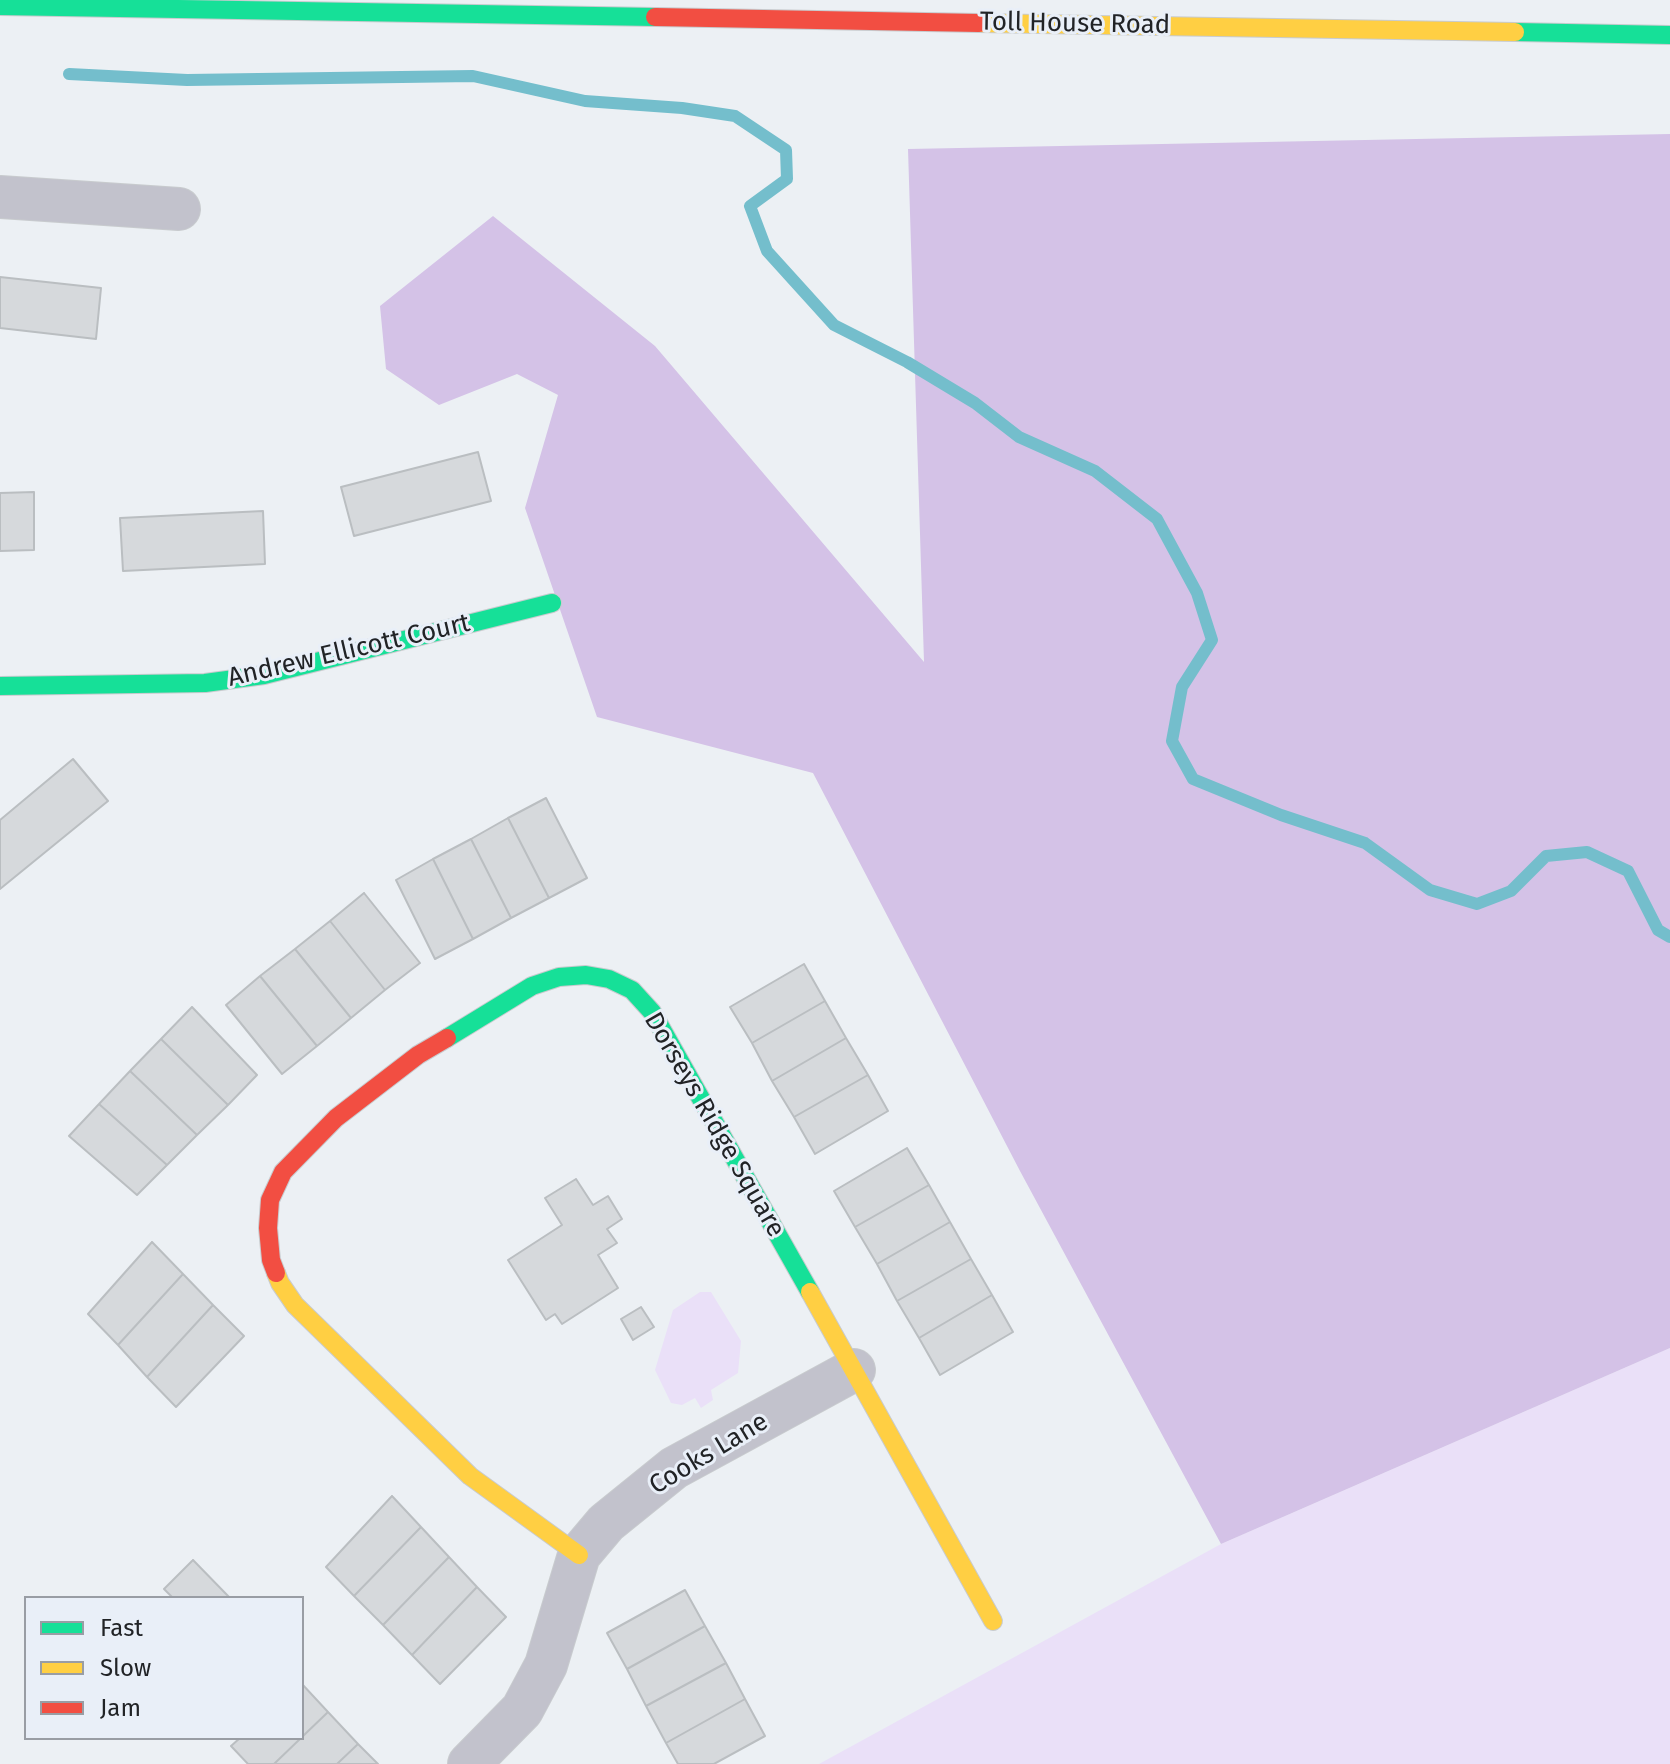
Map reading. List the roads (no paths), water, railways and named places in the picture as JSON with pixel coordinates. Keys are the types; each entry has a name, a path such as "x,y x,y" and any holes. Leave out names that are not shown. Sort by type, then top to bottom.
{"street":[{"name":"Toll House Road","path":"0,6 1670,35"},
{"path":"0,197 179,209"},
{"name":"Andrew Ellicott Court","path":"0,686 205,683 264,675 552,603"},
{"name":"Dorseys Ridge Square","path":"579,1555 470,1476 295,1305 280,1283 271,1260 268,1228 270,1200 283,1172 336,1118 418,1055 532,986 559,977 586,975 609,979 632,990 652,1012 993,1621"},
{"name":"Cooks Lane","path":"469,1764 522,1710 546,1665 579,1555 606,1523 674,1468 854,1370"}],"waterway":[{"path":"69,74 187,80 473,76 585,101 682,108 735,116 786,150 787,179 750,206 767,251 834,325 907,362 975,403 1019,437 1095,471 1157,519 1197,593 1212,640 1182,687 1172,741 1193,779 1281,815 1365,843 1430,890 1477,904 1511,891 1546,856 1587,852 1628,871 1658,930 1670,937"}]}
